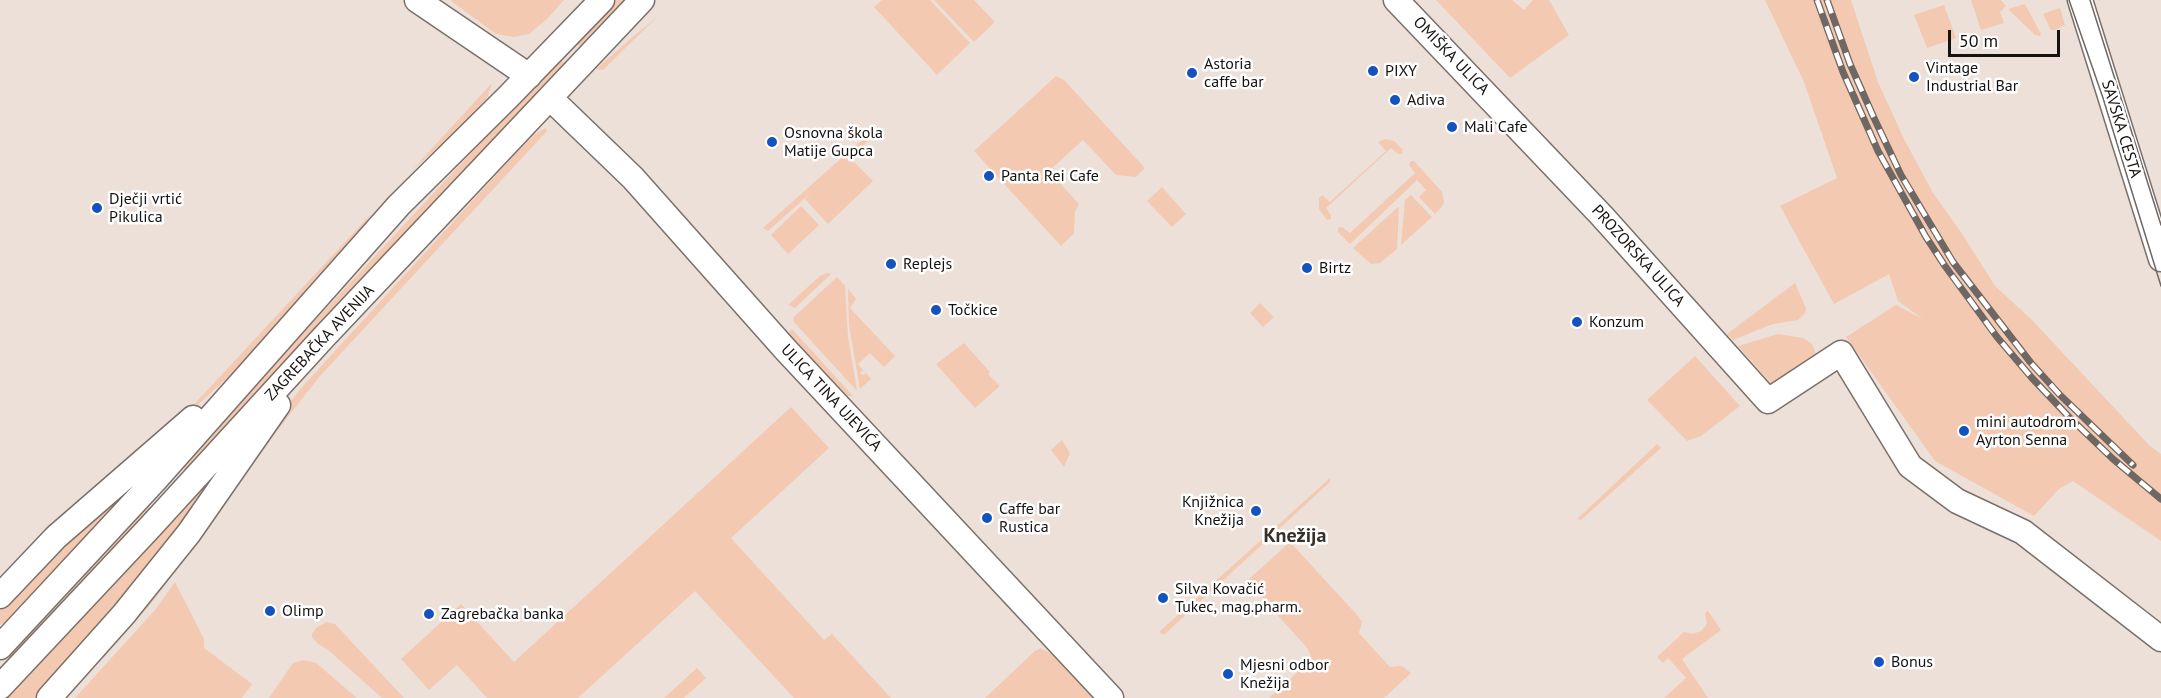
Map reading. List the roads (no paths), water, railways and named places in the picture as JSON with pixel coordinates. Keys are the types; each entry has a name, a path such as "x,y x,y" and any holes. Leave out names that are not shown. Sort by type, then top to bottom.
{"main road":[{"path":"417,0 529,76"},
{"name":"ZAGREBAČKA AVENIJA","path":"0,647 137,500 399,205 602,0"},
{"name":"ZAGREBAČKA AVENIJA","path":"0,687 322,339 642,0"},
{"name":"OMIŠKA ULICA","path":"1396,0 1505,113"},
{"name":"SAVSKA CESTA","path":"2080,0 2161,259"},
{"name":"ULICA TINA UJEVIĆA","path":"550,98 633,178 785,349 1111,698"},
{"name":"PROZORSKA ULICA","path":"1505,113 1602,216 1768,401 1841,353 1910,466 1957,501 2023,532 2161,639"},
{"path":"0,596 64,531 203,410 298,320"},
{"path":"49,698 124,614 189,533 255,440 322,339"}],"tram line":[{"path":"2069,0 2103,98 2161,286"},
{"path":"2090,0 2161,225"}],"railway":[{"path":"1817,0 1843,72 1878,151 1926,237 1945,266 1997,337 2032,378 2113,459 2161,499"},
{"path":"1827,0 1850,64 1901,175 1953,262 2031,363 2060,395 2133,465"}],"place":[{"name":"PIXY","path":"1373,71"},
{"name":"Astoria caffe bar","path":"1192,73"},
{"name":"Vintage Industrial Bar","path":"1914,77"},
{"name":"Adiva","path":"1395,100"},
{"name":"Mali Cafe","path":"1452,127"},
{"name":"Osnovna škola Matije Gupca","path":"772,142"},
{"name":"Panta Rei Cafe","path":"989,176"},
{"name":"Dječji vrtić Pikulica","path":"97,208"},
{"name":"Replejs","path":"891,264"},
{"name":"Birtz","path":"1307,268"},
{"name":"Točkice","path":"936,310"},
{"name":"Konzum","path":"1577,322"},
{"name":"mini autodrom Ayrton Senna","path":"1964,431"},
{"name":"Knjižnica Knežija","path":"1256,511"},
{"name":"Caffe bar Rustica","path":"987,518"},
{"name":"Silva Kovačić Tukec, mag.pharm.","path":"1163,598"},
{"name":"Olimp","path":"270,611"},
{"name":"Zagrebačka banka","path":"429,614"},
{"name":"Bonus","path":"1879,662"},
{"name":"Mjesni odbor Knežija","path":"1228,674"}],"district":[{"name":"Knežija","path":"1295,536"}]}
